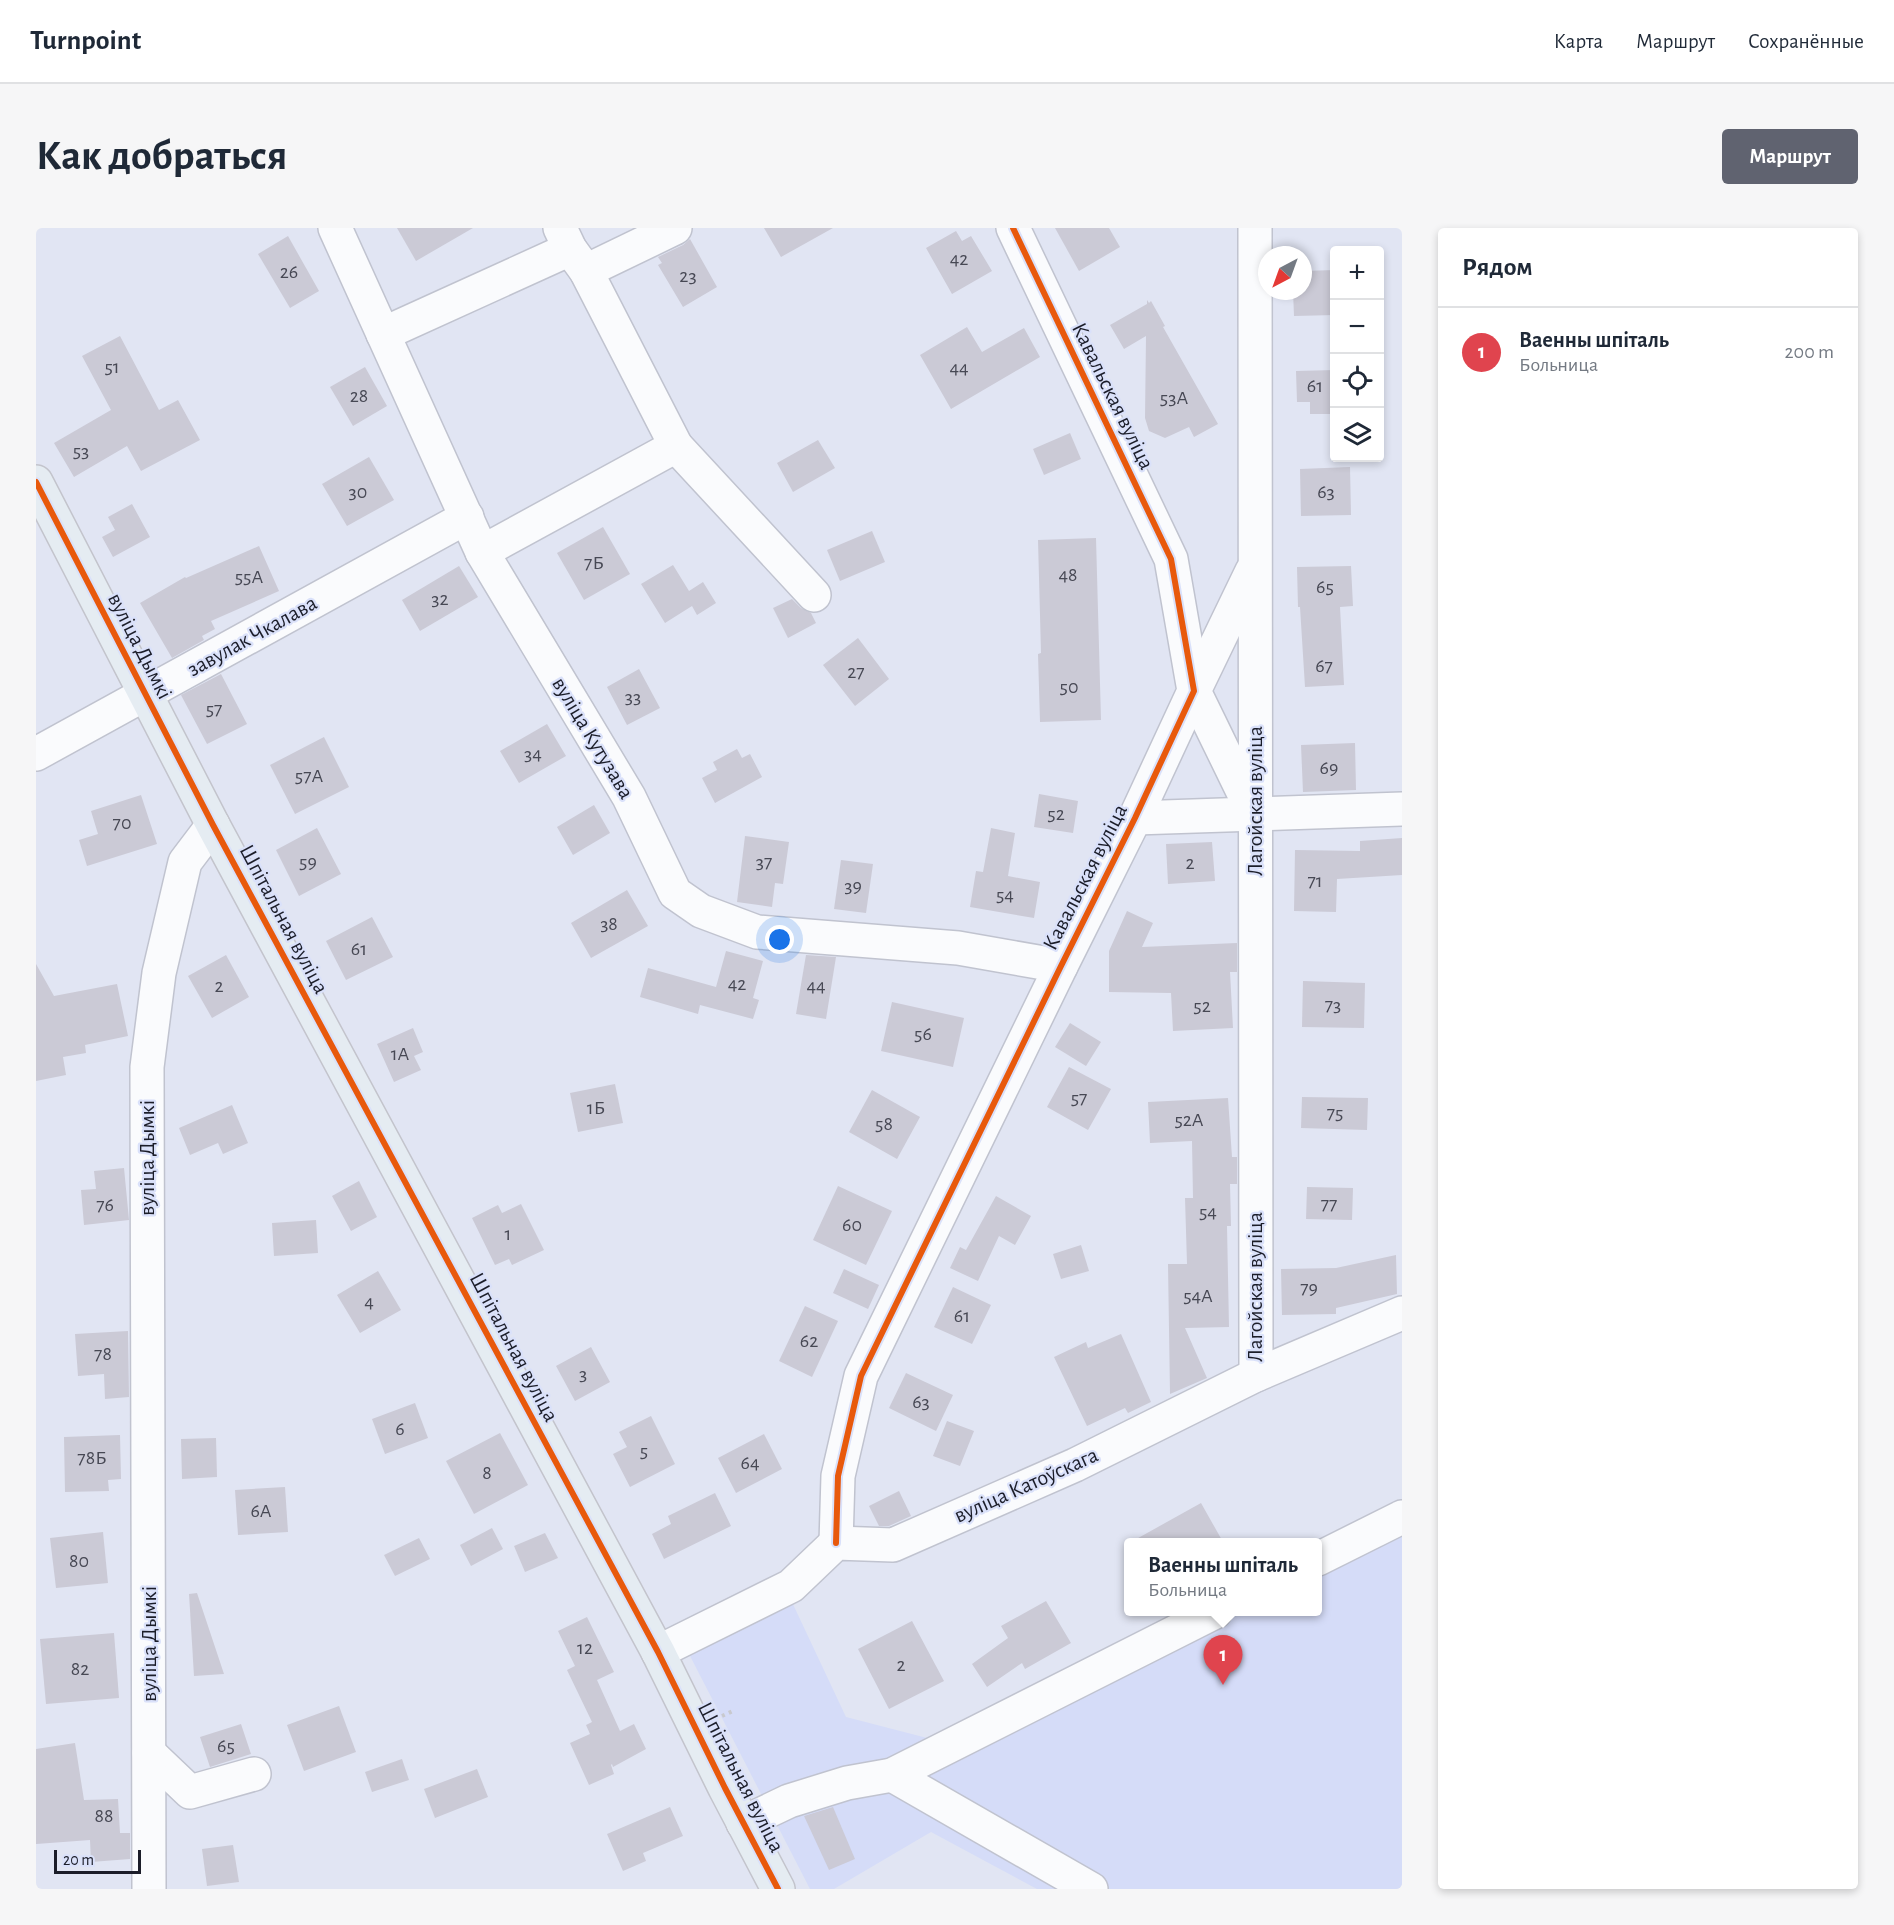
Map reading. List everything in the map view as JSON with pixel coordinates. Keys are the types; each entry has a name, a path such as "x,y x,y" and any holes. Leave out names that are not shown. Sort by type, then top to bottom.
{"main road":[{"name":"вуліца Дымкі","path":"36,482 213,825"},
{"name":"Шпітальная вуліца","path":"213,825 658,1652 778,1889"}],"street":[{"name":"вуліца Кутузава","path":"335,228 482,552 629,797 675,892 701,911 757,932 958,948 1061,966"},
{"path":"384,334 572,249 675,228"},
{"name":"Кавальская вуліца","path":"836,1543 838,1476 861,1376 1135,818 1194,691 1171,559 1013,228"},
{"name":"Лагойская вуліца","path":"1255,228 1256,1375"},
{"path":"572,249 676,446 814,595"},
{"path":"482,552 676,446"},
{"name":"завулак Чкалава","path":"36,754 467,517"},
{"path":"1255,815 1194,691 1256,563"},
{"path":"1135,818 1402,809"},
{"name":"вуліца Дымкі","path":"149,1889 147,1067 159,973 185,862 213,825"},
{"name":"вуліца Катоўскага","path":"836,1543 893,1545 1075,1465 1256,1375 1402,1313"},
{"path":"1322,1556 1402,1516"},
{"path":"658,1652 791,1586 836,1543"},
{"path":"743,1823 789,1801 847,1783 892,1775 1205,1616"},
{"path":"149,1753 190,1791 254,1774"},
{"path":"892,1775 1092,1889"}],"shaded area":[{"path":"1402,1504 1402,1889 1037,1889 931,1832 834,1889 810,1889 689,1654 791,1600 846,1717 935,1740 1182,1616 1322,1616 1322,1545"}],"building":[{"path":"397,228 473,228 416,261"},
{"path":"764,228 833,228 781,257"},
{"path":"1055,228 1109,228 1120,247 1079,271"},
{"path":"956,231 962,241 971,236 992,271 952,294 926,248"},
{"path":"288,236 319,291 290,308 258,254"},
{"path":"690,239 717,287 683,307 658,265 662,263 658,257"},
{"path":"1330,270 1330,315 1294,316 1293,300 1312,300 1312,271"},
{"path":"1147,300 1149,303 1151,301 1165,326 1163,327 1218,424 1194,437 1189,427 1165,438 1149,431 1145,418 1146,336 1124,349 1110,325 1147,304"},
{"path":"967,327 982,352 1024,328 1040,357 951,409 920,355"},
{"path":"120,336 159,410 178,400 200,440 141,471 127,446 74,477 54,443 111,410 82,356"},
{"path":"365,367 387,406 353,426 330,387"},
{"path":"1330,370 1330,414 1310,414 1310,402 1297,402 1296,371"},
{"path":"1070,433 1081,459 1044,475 1033,449"},
{"path":"818,440 835,468 793,492 777,463"},
{"path":"369,457 394,500 347,526 322,484"},
{"path":"1350,467 1351,515 1301,516 1300,469"},
{"path":"132,504 150,537 113,557 102,537 115,530 108,517"},
{"path":"603,527 630,574 584,600 557,553"},
{"path":"872,531 885,562 840,581 827,550"},
{"path":"1096,538 1101,720 1040,722 1038,540"},
{"path":"259,546 279,591 211,621 215,629 202,636 204,640 172,658 140,603 185,577"},
{"path":"673,565 689,591 703,582 716,603 697,615 692,606 665,623 641,584"},
{"path":"459,566 478,597 420,631 402,600"},
{"path":"1351,566 1353,606 1340,607 1344,685 1305,687 1297,567"},
{"path":"792,599 801,608 811,613 816,623 788,638 773,608"},
{"path":"858,638 889,679 855,706 823,665"},
{"path":"639,669 660,708 627,725 607,687"},
{"path":"221,674 247,724 207,744 181,695"},
{"path":"547,724 566,756 519,783 500,751"},
{"path":"324,737 349,787 295,814 270,765"},
{"path":"1355,743 1356,790 1303,792 1301,745"},
{"path":"737,749 742,758 750,754 762,777 715,803 702,778 717,770 713,762"},
{"path":"1039,794 1078,801 1073,833 1034,827"},
{"path":"141,795 157,844 87,866 79,840 98,834 91,811"},
{"path":"594,805 610,833 573,855 557,827"},
{"path":"317,828 341,874 299,896 276,850"},
{"path":"991,828 1015,833 1008,876 1040,882 1034,918 970,907 976,871 983,872"},
{"path":"745,836 789,842 783,884 775,883 772,907 737,902"},
{"path":"1402,838 1402,875 1337,879 1336,912 1294,911 1295,850 1360,851 1360,841"},
{"path":"1212,842 1215,881 1168,884 1166,844"},
{"path":"841,860 873,864 866,913 834,909"},
{"path":"627,890 648,926 591,958 571,923"},
{"path":"1127,911 1153,923 1142,947 1237,943 1237,972 1230,972 1233,1028 1173,1031 1171,993 1109,992 1109,951"},
{"path":"372,917 393,957 346,980 326,941"},
{"path":"726,951 763,961 753,998 759,1000 753,1019 700,1005 698,1014 640,997 648,968 716,987"},
{"path":"226,955 249,997 212,1018 188,976"},
{"path":"806,955 836,957 826,1019 796,1014"},
{"path":"36,964 54,996 117,984 128,1036 85,1045 86,1053 63,1057 66,1075 36,1081"},
{"path":"1303,981 1365,983 1364,1028 1302,1027"},
{"path":"892,1002 964,1018 953,1067 881,1051"},
{"path":"1070,1023 1101,1042 1086,1066 1055,1047"},
{"path":"413,1028 423,1052 414,1056 421,1070 394,1082 377,1044"},
{"path":"1069,1067 1111,1089 1088,1130 1047,1107"},
{"path":"615,1084 623,1123 578,1132 570,1093"},
{"path":"872,1090 920,1117 897,1159 849,1132"},
{"path":"1302,1097 1368,1098 1367,1130 1301,1128"},
{"path":"1228,1098 1232,1157 1237,1157 1237,1184 1230,1184 1231,1226 1227,1226 1229,1327 1185,1328 1207,1378 1170,1394 1168,1264 1187,1264 1185,1198 1193,1198 1192,1141 1150,1143 1148,1102"},
{"path":"232,1105 248,1143 223,1154 218,1143 190,1155 179,1128"},
{"path":"124,1168 129,1220 84,1225 81,1190 96,1189 94,1171"},
{"path":"359,1181 377,1217 351,1231 332,1196"},
{"path":"838,1186 892,1211 866,1265 813,1240"},
{"path":"1307,1187 1353,1188 1352,1220 1306,1219"},
{"path":"996,1196 1031,1216 1015,1245 999,1236 978,1281 950,1268 960,1247 966,1250"},
{"path":"521,1204 544,1250 512,1265 509,1259 495,1265 472,1218 498,1205 502,1213"},
{"path":"316,1220 318,1253 274,1256 272,1223"},
{"path":"1081,1245 1089,1271 1061,1279 1053,1254"},
{"path":"1396,1255 1397,1294 1336,1308 1336,1314 1282,1315 1281,1269 1336,1268"},
{"path":"844,1269 879,1285 868,1309 833,1293"},
{"path":"378,1271 401,1310 360,1333 337,1295"},
{"path":"953,1287 991,1305 972,1344 934,1327"},
{"path":"805,1306 838,1321 812,1377 779,1361"},
{"path":"128,1331 129,1397 105,1399 104,1374 78,1376 75,1334"},
{"path":"1121,1334 1151,1402 1128,1413 1125,1408 1087,1426 1054,1357 1086,1342 1088,1348"},
{"path":"591,1347 610,1382 575,1401 556,1366"},
{"path":"906,1373 953,1395 936,1431 889,1408"},
{"path":"415,1403 428,1438 385,1454 372,1419"},
{"path":"651,1416 675,1464 630,1487 613,1454 627,1447 619,1432"},
{"path":"947,1421 974,1431 960,1466 933,1456"},
{"path":"500,1433 528,1485 474,1514 446,1461"},
{"path":"764,1434 782,1469 736,1493 718,1458"},
{"path":"120,1435 121,1479 108,1480 109,1491 65,1492 64,1437"},
{"path":"216,1438 217,1477 182,1479 181,1439"},
{"path":"285,1487 288,1532 238,1535 235,1490"},
{"path":"899,1491 911,1516 889,1526 879,1526 869,1506"},
{"path":"715,1493 731,1526 664,1559 652,1534 671,1524 668,1516"},
{"path":"1201,1503 1221,1538 1138,1538"},
{"path":"492,1528 503,1549 471,1566 460,1545"},
{"path":"103,1532 108,1583 56,1588 50,1538"},
{"path":"545,1533 558,1558 525,1572 514,1546"},
{"path":"419,1538 430,1559 395,1576 384,1555"},
{"path":"197,1593 224,1674 194,1676 189,1594"},
{"path":"1046,1601 1071,1643 1025,1669 1022,1663 987,1687 972,1664 1008,1638 1001,1626"},
{"path":"587,1617 614,1672 597,1680 620,1731 634,1724 646,1749 613,1767 612,1764 614,1774 589,1785 570,1743 590,1734 586,1725 592,1722 567,1670 575,1666 558,1631"},
{"path":"912,1621 944,1681 889,1709 858,1649"},
{"path":"114,1633 119,1698 46,1704 40,1639"},
{"path":"339,1706 356,1752 304,1771 287,1725"},
{"path":"241,1724 251,1754 210,1767 200,1737"},
{"path":"75,1743 84,1800 118,1799 120,1833 130,1833 130,1859 91,1862 90,1840 36,1844 36,1749"},
{"path":"402,1759 409,1780 372,1792 365,1772"},
{"path":"477,1769 488,1797 435,1818 424,1789"},
{"path":"670,1807 683,1836 643,1853 646,1861 623,1871 607,1834"},
{"path":"833,1807 855,1859 829,1870 804,1816"},
{"path":"233,1845 239,1882 207,1886 202,1849"}],"cycle path":[{"path":"836,1543 838,1476 861,1376 1135,818 1194,691 1171,559 1013,228"},
{"path":"36,482 213,825 658,1652 778,1889"}],"place":[{"name":"Ваенны шпіталь","path":"1223,1685"}]}
